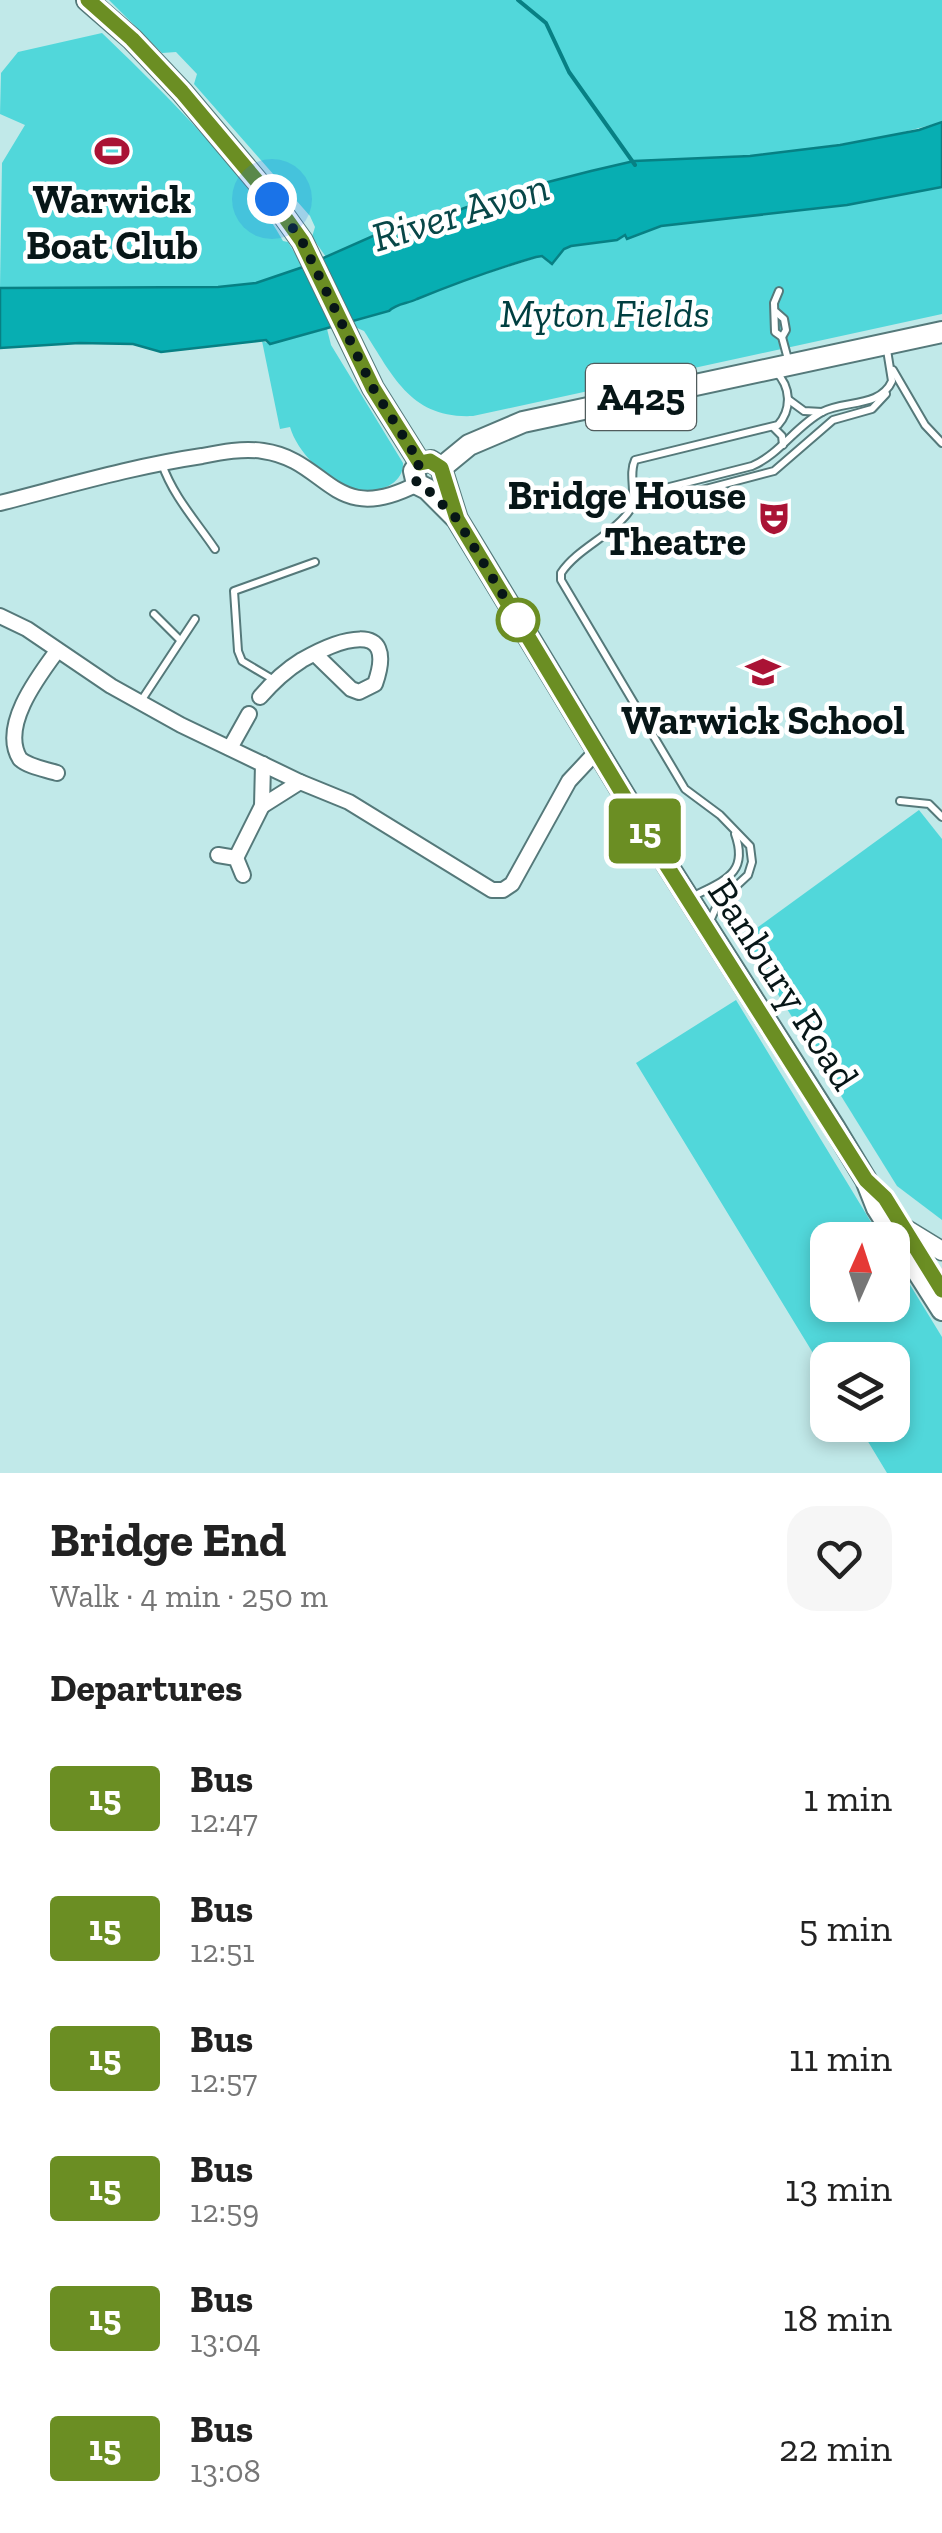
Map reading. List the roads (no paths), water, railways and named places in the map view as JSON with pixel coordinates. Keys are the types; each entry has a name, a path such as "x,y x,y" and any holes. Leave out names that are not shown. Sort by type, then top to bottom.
{"main road":[{"name":"Banbury Road","path":"88,0 182,92 302,241 394,426 457,519 688,899 866,1180 877,1208 942,1310"},
{"name":"A425","path":"429,476 469,445 523,422 942,332"},
{"name":"Banbury Road","path":"866,1180 885,1198 899,1222"},
{"name":"Banbury Road","path":"910,1240 942,1290"}],"street":[{"path":"0,503 162,463 235,451 264,451 289,458 332,489 352,498 386,496 429,476"},
{"path":"0,616 27,629 140,702 300,782 350,802 459,872 498,891 512,884 569,781 597,751"},
{"path":"260,697 275,681 315,654 340,642 364,639 376,644 382,660 374,684 359,692 315,654"},
{"path":"57,651 11,712 6,730 10,747 19,758 57,773"},
{"path":"230,748 249,714"},
{"path":"243,875 236,858 262,806 263,764"},
{"path":"262,806 300,782"},
{"path":"218,855 236,858"},
{"path":"910,1231 942,1251"}],"lane":[{"path":"709,931 713,909 751,869 750,846 720,815 685,788 560,576 564,567 630,512 634,496 631,470 635,460 774,428 786,416 788,400 780,367 782,337 775,332 773,320 778,291"},
{"path":"886,344 892,369 926,425 942,443"},
{"path":"634,496 680,496 774,471 833,420 878,404 888,388 892,369"},
{"path":"788,400 804,411 822,412 871,399 888,388"},
{"path":"645,495 662,487 752,466 822,412"},
{"path":"774,428 784,445"},
{"path":"162,463 170,487 215,549"},
{"path":"275,681 242,662 234,592 315,562"},
{"path":"154,614 180,639"},
{"path":"140,702 195,619"},
{"path":"900,800 928,804 942,817"},
{"path":"688,899 737,867 740,850 734,830"}],"water":[{"name":"River Avon","path":"942,122 942,187 847,205 661,226 627,239 625,235 617,240 571,246 552,264 542,256 536,257 389,311 270,344 266,340 161,352 133,344 0,348 0,288 218,287 256,283 382,232 406,229 509,192 591,171 634,161 750,156 840,145"}],"waterway":[{"path":"518,0 546,23 569,72 635,165"}],"place":[{"name":"Warwick Boat Club","path":"112,151"},
{"name":"Bridge House Theatre","path":"774,518"},
{"name":"Warwick School","path":"763,672"}],"park label":[{"name":"Myton Fields","path":"605,313"}]}
